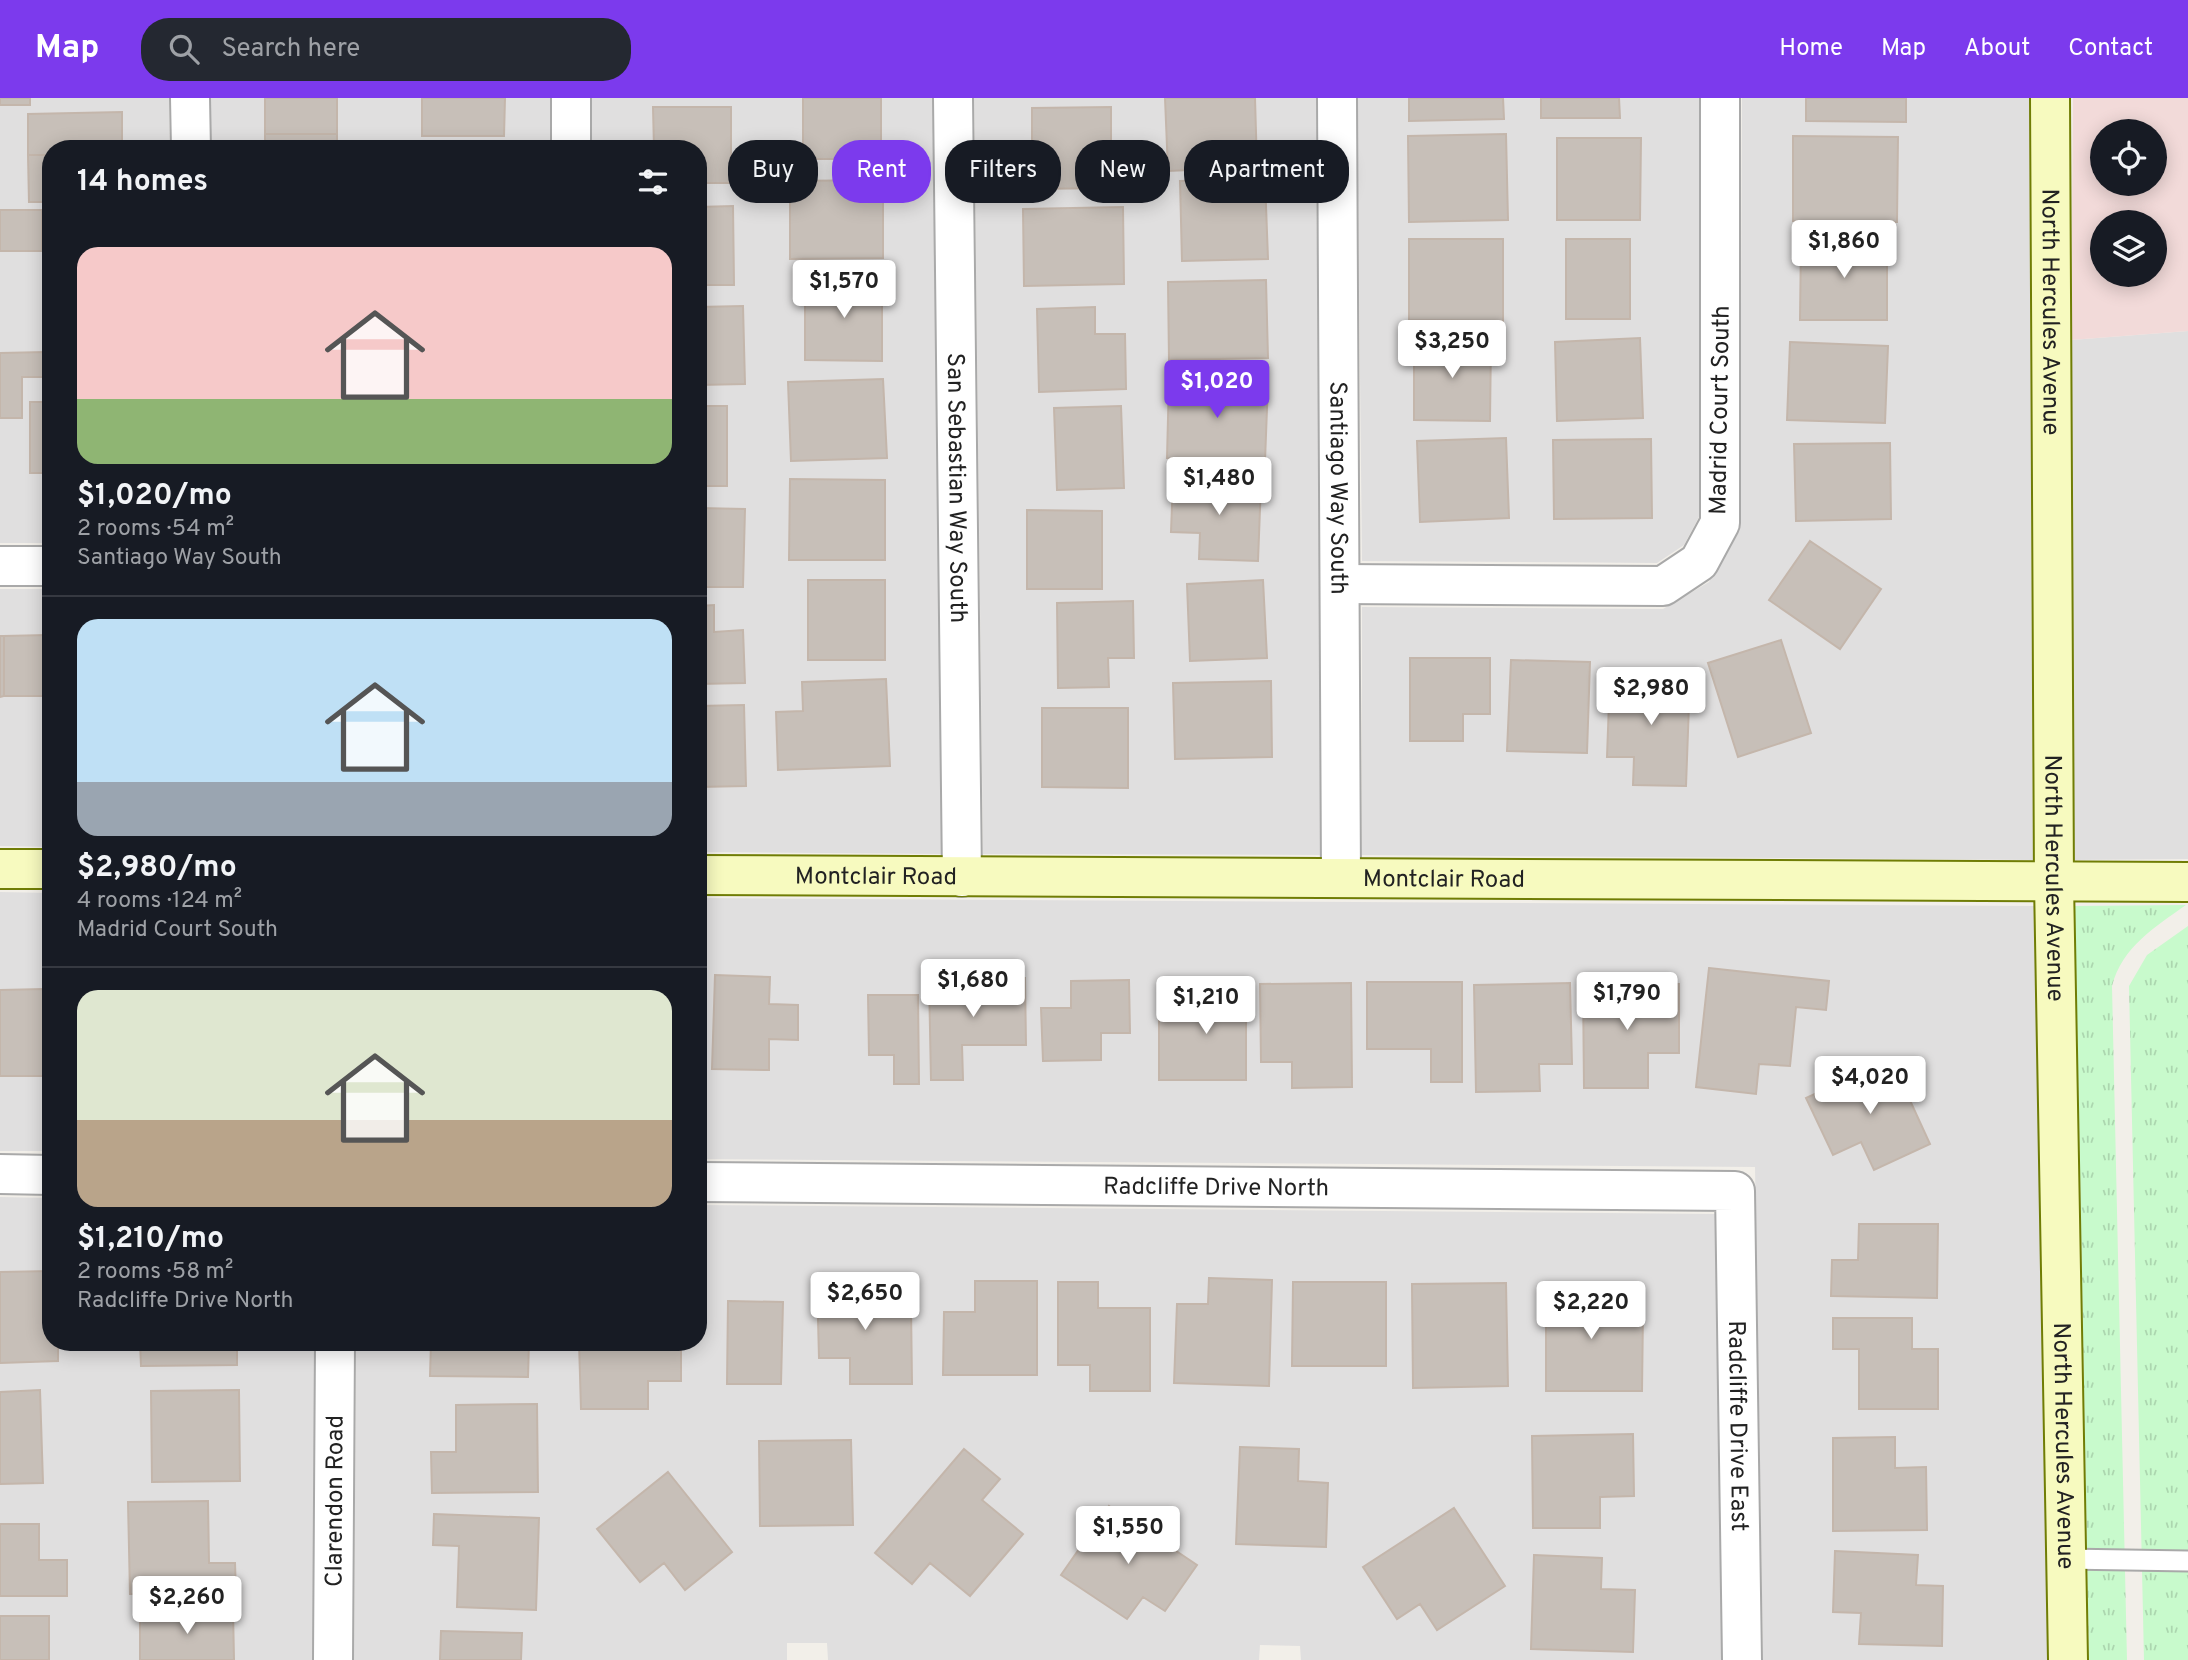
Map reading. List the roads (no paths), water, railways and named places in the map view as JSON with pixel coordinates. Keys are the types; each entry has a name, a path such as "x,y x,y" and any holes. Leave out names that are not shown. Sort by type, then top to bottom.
{"street":[{"path":"190,98 191,140"},
{"path":"571,98 571,140"},
{"name":"San Sebastian Way South","path":"953,98 962,877"},
{"name":"Santiago Way South","path":"1337,98 1341,878"},
{"name":"Madrid Court South","path":"1341,584 1663,586 1699,562 1720,523 1720,98"},
{"name":"North Hercules Avenue","path":"2050,98 2054,883 2068,1660"},
{"path":"0,566 42,566"},
{"path":"0,869 42,869"},
{"name":"Montclair Road","path":"707,875 2188,882"},
{"path":"0,1174 42,1175"},
{"name":"Radcliffe Drive North","path":"707,1182 1735,1191"},
{"name":"Radcliffe Drive East","path":"1735,1191 1742,1660"},
{"name":"Clarendon Road","path":"333,1660 335,1351"}],"lane":[{"path":"2066,1559 2188,1561"}]}
